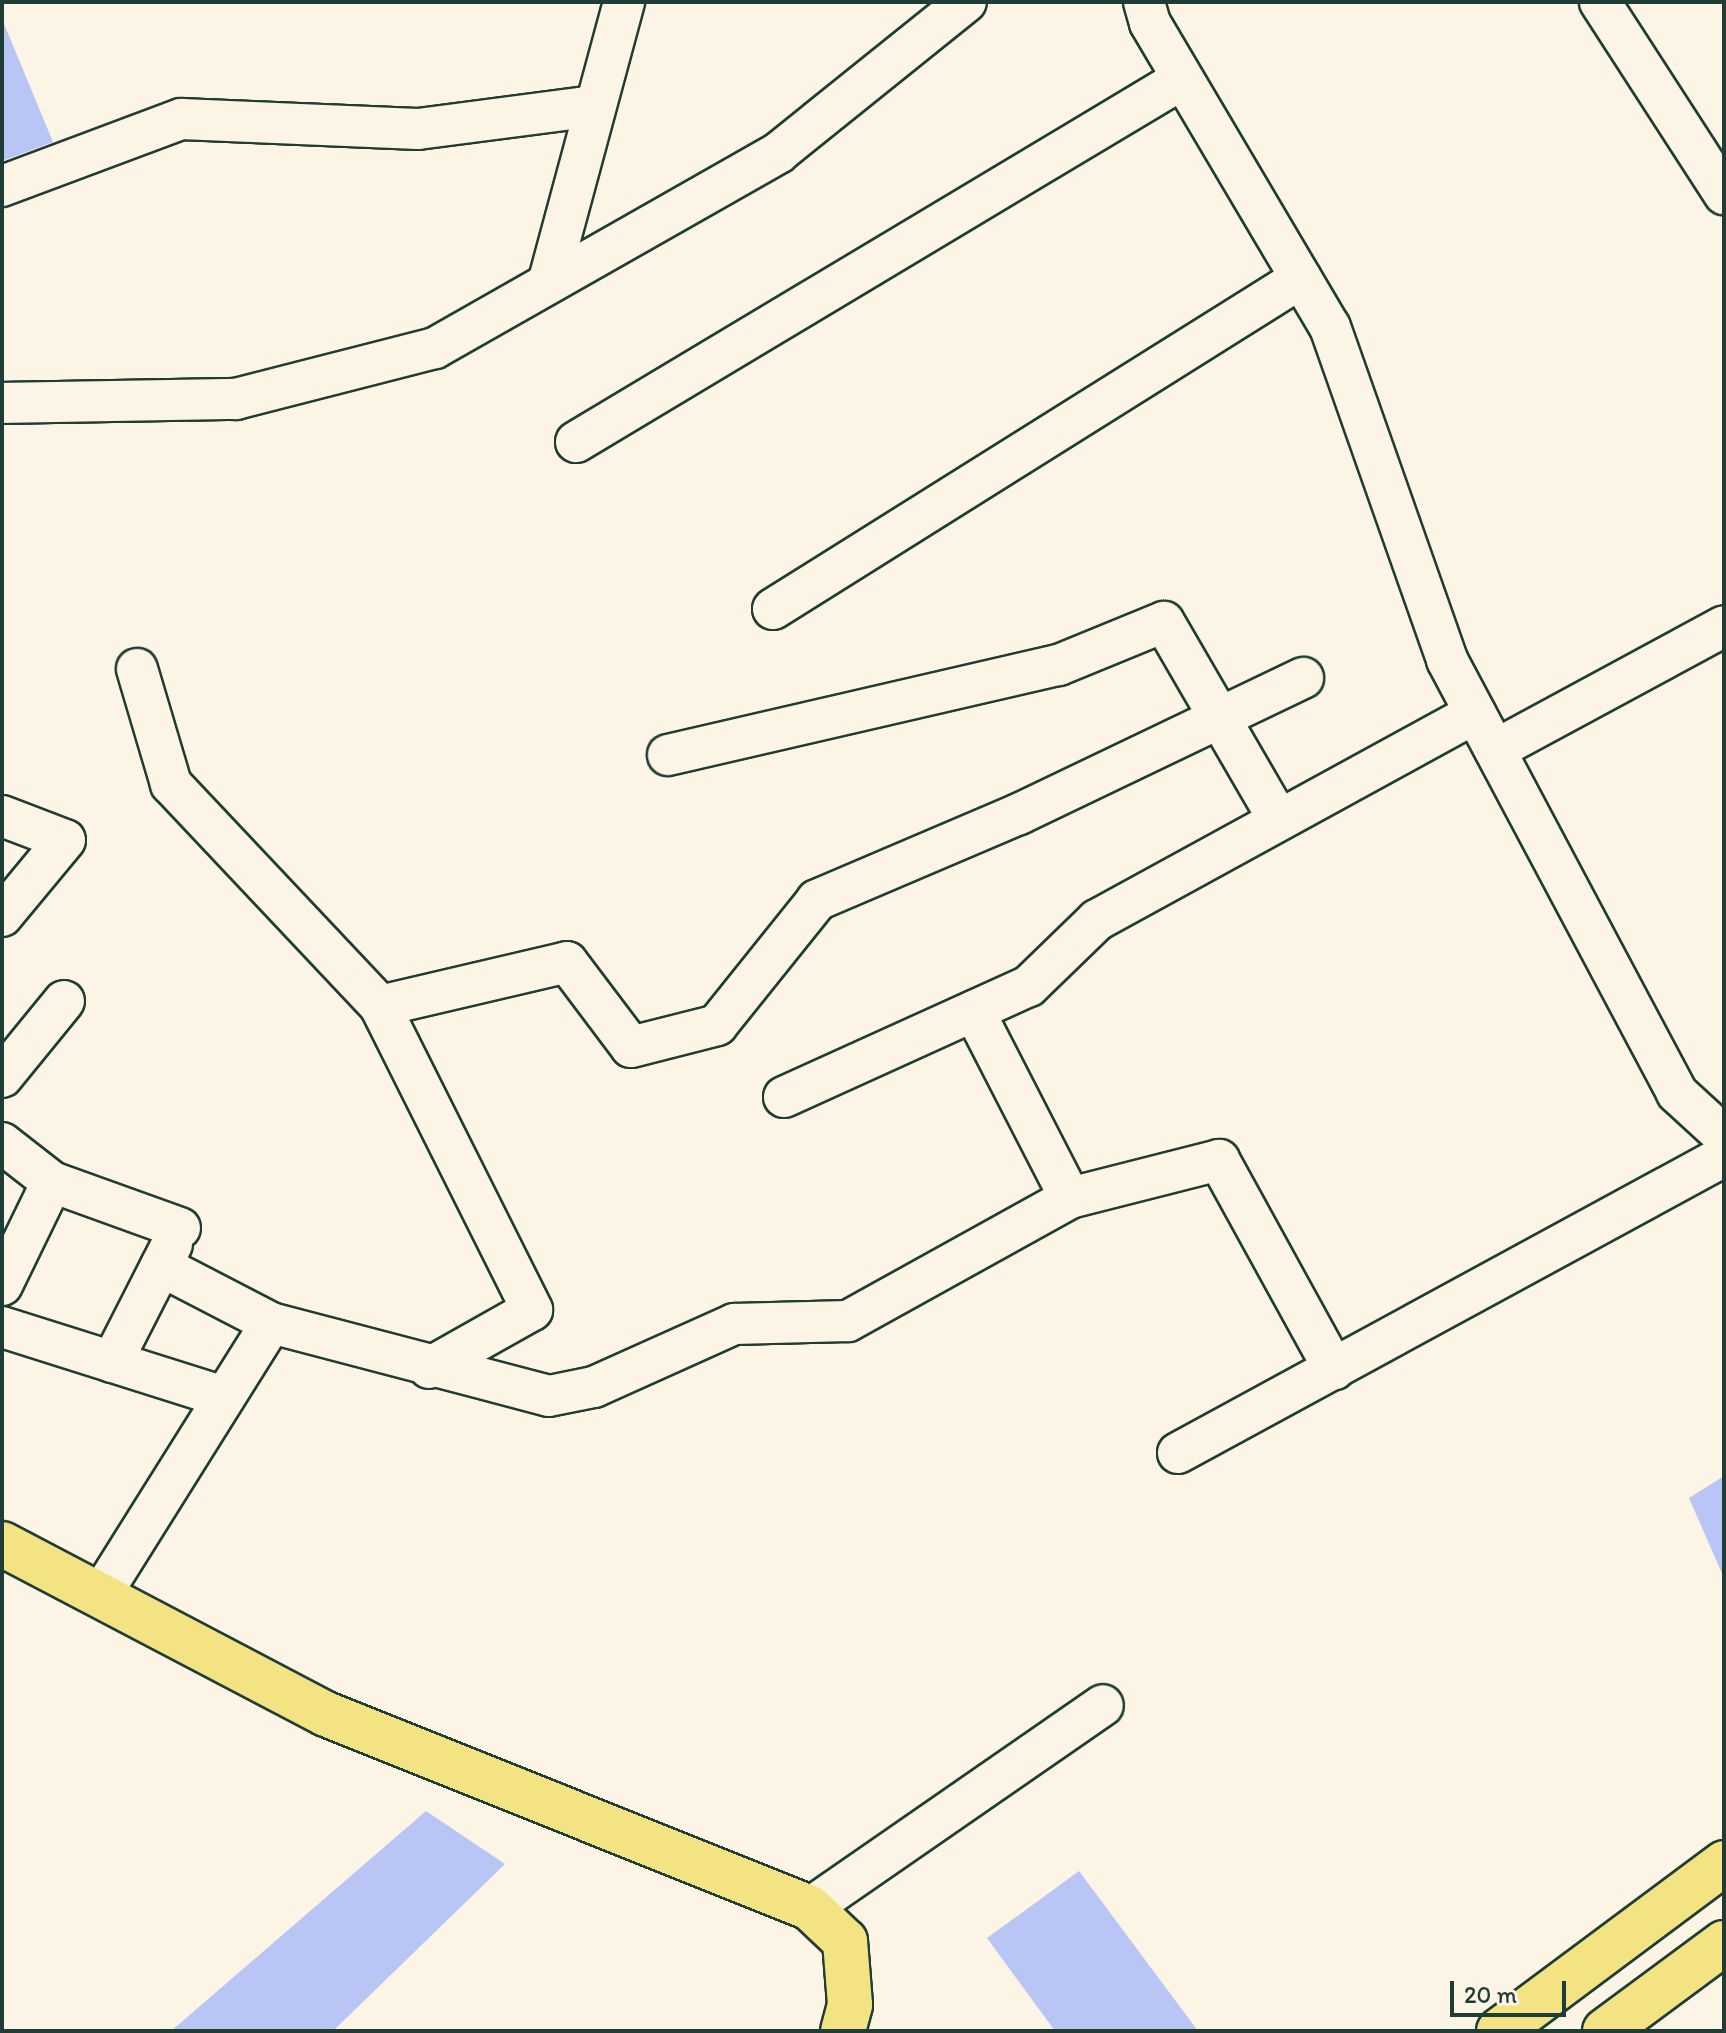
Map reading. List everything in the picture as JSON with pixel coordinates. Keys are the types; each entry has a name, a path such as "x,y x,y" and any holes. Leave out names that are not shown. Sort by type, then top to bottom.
{"main road":[{"path":"2,1544 326,1714 810,1908 845,1941 850,2005 843,2031"},
{"path":"1499,2031 1724,1863"},
{"path":"1605,2031 1724,1943"}],"street":[{"path":"549,280 624,2"},
{"path":"2,403 236,399 435,348 549,280 778,153 966,2"},
{"path":"1144,2 1182,79 1330,327 1447,660 1677,1093 1724,1136"},
{"path":"1600,2 1724,194"},
{"path":"576,442 1182,79"},
{"path":"2,186 181,119 418,129 596,106"},
{"path":"773,609 1301,278"},
{"path":"668,755 1059,665 1164,622 1278,819"},
{"path":"1495,750 1724,626"},
{"path":"137,669 171,784 380,1006 532,1310 429,1368"},
{"path":"380,1006 567,962 631,1047 717,1025 817,900 1303,678"},
{"path":"784,1097 1029,986 1097,920 1475,713"},
{"path":"2,816 65,840 2,916"},
{"path":"2,1077 64,1001"},
{"path":"974,1011 1070,1198"},
{"path":"2,1143 52,1182 186,1216 112,1362"},
{"path":"1178,1453 1724,1156"},
{"path":"161,1266 271,1323 429,1368 549,1396 594,1387 734,1324 848,1321 1070,1198 1219,1160 1334,1369"},
{"path":"2,1285 52,1182"},
{"path":"100,1596 271,1323"},
{"path":"2,1327 224,1397"},
{"path":"810,1908 1103,1705"}],"building":[{"path":"2,19 53,142 2,161"},
{"path":"1724,1476 1724,1578 1689,1498"},
{"path":"426,1811 505,1864 333,2031 171,2031"},
{"path":"1079,1871 1198,2031 1055,2031 987,1938"}]}
